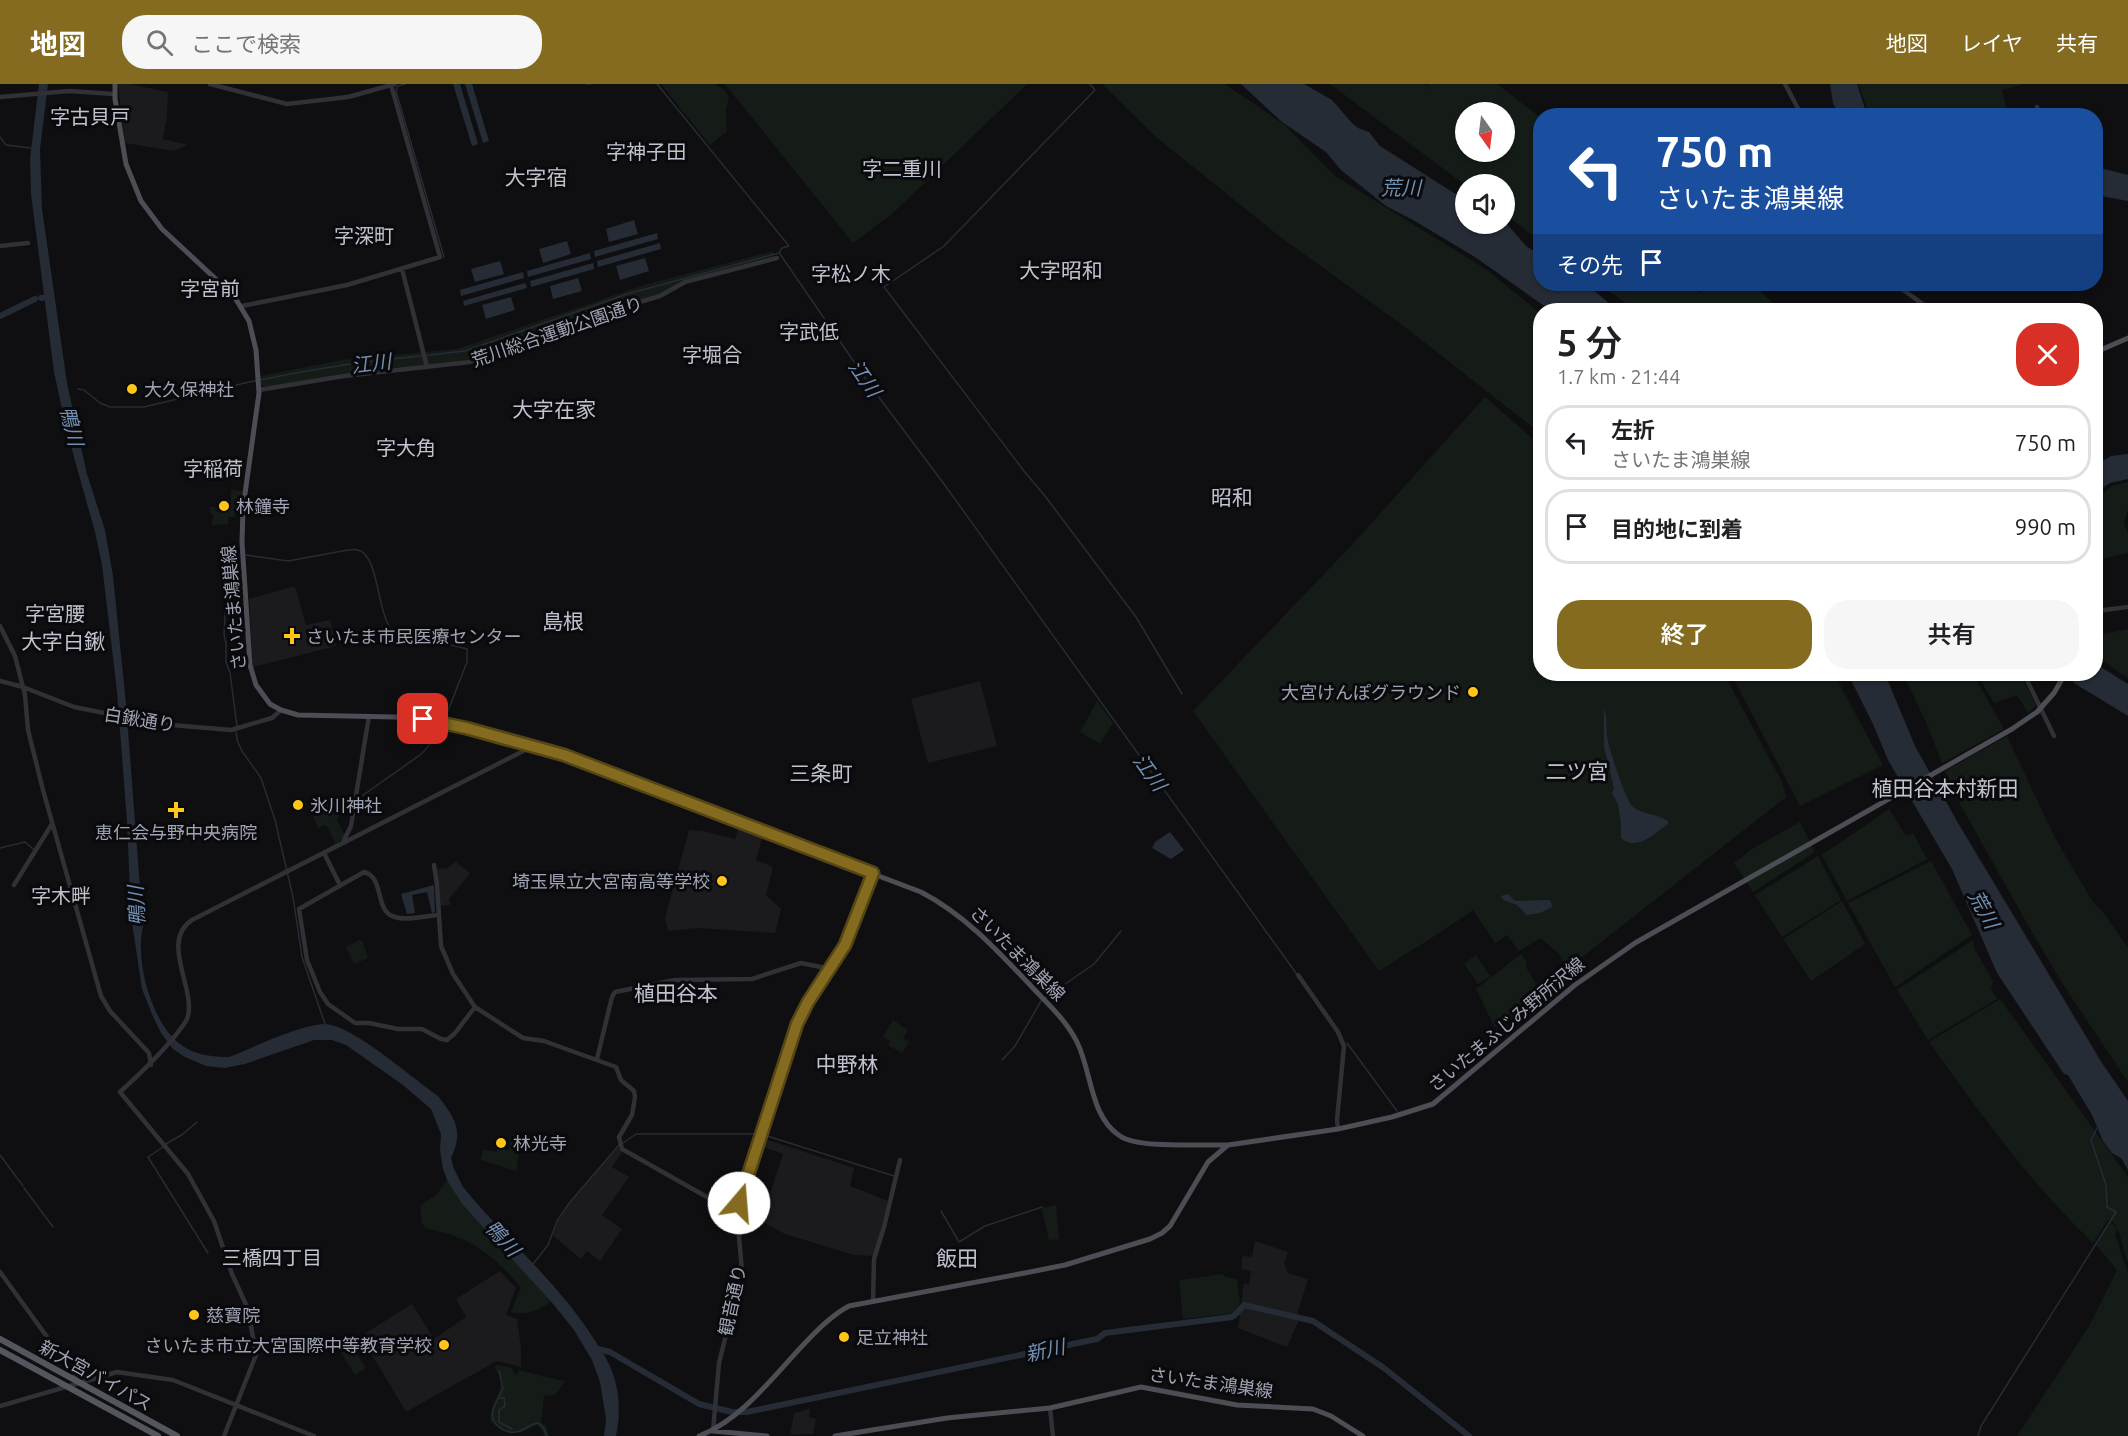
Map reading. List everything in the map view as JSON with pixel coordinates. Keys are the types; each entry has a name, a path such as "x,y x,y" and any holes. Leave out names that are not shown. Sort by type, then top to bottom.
{"highway":[{"name":"新大宮バイパス","path":"0,1339 177,1436"},
{"name":"新大宮バイパス","path":"0,1350 158,1436"}],"main road":[{"name":"さいたま鴻巣線","path":"115,84 114,93 126,164 141,201 162,229 230,291 242,306 254,336 258,384 242,526 249,661 259,691 270,704 298,715 395,717 434,721 533,746 564,755 921,892 964,919 991,943 1058,1014 1078,1044 1100,1112 1115,1132 1125,1139 1140,1143 1228,1145"},
{"path":"2103,349 2128,338"},
{"name":"さいたまふじみ野所沢線","path":"1228,1145 1338,1129 1403,1114 1436,1103 1575,985 1611,958 1673,920 2022,722 2037,712 2054,693 2060,681"},
{"path":"699,1436 713,1431 744,1407 829,1319 849,1306 1065,1264 1150,1239 1162,1233 1170,1226 1208,1162 1228,1145"},
{"name":"さいたま鴻巣線","path":"835,1436 947,1418 1050,1408 1140,1387 1237,1405 1313,1409 1332,1416 1363,1436"},
{"path":"713,1431 767,1436"}],"street":[{"path":"210,84 285,104 345,98 393,85 440,255 438,259 346,285 242,306"},
{"path":"1785,84 1798,108"},
{"path":"0,97 56,91 114,93"},
{"path":"0,246 28,243"},
{"name":"荒川総合運動公園通り","path":"258,384 476,360 613,310 660,296 685,282 777,258"},
{"path":"402,269 427,367"},
{"path":"1905,291 1921,303"},
{"path":"2103,610 2128,607"},
{"path":"0,626 13,650 22,687 28,730 104,1004 149,1053 151,1065"},
{"name":"白鍬通り","path":"0,681 74,707 111,716 220,730 236,729 272,718 281,710"},
{"path":"2027,681 2054,736"},
{"path":"343,843 351,826 369,717"},
{"path":"224,1436 256,1355 246,1304 232,1274 214,1221 188,1174 120,1092 151,1065 185,1022 188,1012 178,944 185,925 533,746"},
{"path":"14,885 52,823"},
{"path":"324,853 340,885"},
{"path":"434,865 443,953 453,974 475,1007 523,1038 544,1041 616,1067 621,1080 634,1091 635,1097 632,1115 619,1137 622,1149 737,1214"},
{"path":"438,915 399,918 390,916 384,909 374,879 366,872 299,909 307,960 320,992 328,1004 355,1023 369,1023 398,1029 422,1029 444,1040 455,1034 475,1007"},
{"name":"観音通り","path":"713,1431 721,1353 742,1271 737,1214 797,1024 808,1002 849,937 873,873"},
{"path":"597,1059 615,992 675,981 752,979 801,963 830,969"},
{"path":"1298,975 1338,1032 1344,1046 1338,1129"},
{"path":"873,1301 874,1259 900,1160"},
{"path":"0,1272 81,1383"},
{"path":"0,1406 117,1372 173,1380 314,1436"},
{"path":"1050,1408 1053,1436"}],"shaded area":[{"path":"118,84 130,84 168,92 163,139 188,145 174,151 125,143"},
{"path":"661,84 715,84 725,91 729,98 726,110 727,131 710,145"},
{"path":"725,84 1027,84 892,214 853,243"},
{"path":"1102,84 1225,84 1285,125 1335,176 1487,270 1533,307 1533,428 1401,324 1279,236 1156,137"},
{"path":"1330,84 1424,84 1432,90 1426,84 1497,84 1533,112 1533,236 1515,222 1515,174 1455,174 1455,178"},
{"path":"1858,84 2025,84 2002,90 2006,108 1867,108"},
{"path":"773,251 774,256 685,280 665,293 463,362 265,387 261,385 260,376 342,360 457,349 644,285"},
{"path":"1609,291 1698,291 1705,296 1700,291 1760,291 1773,303 1626,303"},
{"name":"大宮けんぽグラウンド","path":"1485,397 1533,439 1533,681 1728,681 1782,782 1786,797 1572,965 1567,961 1564,963 1558,953 1541,938 1519,951 1507,935 1495,943 1473,910 1379,971 1193,711 1350,547"},
{"path":"2128,482 2128,509 2124,523 2128,533 2128,553 2103,558 2103,493 2112,486"},
{"path":"231,490 242,491 235,517 228,517 228,524 212,525 213,514 210,513 209,507 215,507 216,512 231,509"},
{"name":"さいたま市民医療センター","path":"295,586 306,625 330,620 336,646 253,667 249,599"},
{"path":"2128,629 2128,677 2103,660 2103,634"},
{"path":"980,681 997,746 928,763 911,699"},
{"path":"1735,681 1838,681 1883,765 1800,806"},
{"path":"1906,681 1977,681 2004,729 1942,763"},
{"path":"1981,681 2024,681 2036,706 2028,713 2017,695 1994,703"},
{"path":"1097,701 1113,723 1100,744 1080,732"},
{"path":"2007,736 2055,838 2093,902 2103,912 2128,948 2128,1082 2064,986 2033,934 1960,804 1945,771"},
{"path":"327,799 329,802 337,799 342,806 337,820 345,836 336,844 326,825 318,828 310,808"},
{"path":"1889,809 1906,836 1913,833 1927,859 1847,901 1822,855"},
{"path":"1800,822 1815,852 1753,892 1734,863 1752,849"},
{"name":"埼玉県立大宮南高等学校","path":"739,826 763,835 756,860 773,867 766,895 781,909 775,933 697,928 668,931 665,918 689,830 735,839"},
{"path":"1818,856 1841,900 1782,937 1755,895"},
{"path":"1931,861 1972,935 1895,987 1848,903"},
{"path":"456,862 470,873 449,899 450,905 439,906 436,869 447,868"},
{"path":"1842,901 1865,944 1811,981 1783,939"},
{"path":"360,940 363,942 368,958 354,964 346,947"},
{"path":"1973,940 1974,948 1993,981 1991,989 1997,999 1928,1040 1897,990"},
{"path":"1521,954 1539,989 1522,1013 1511,1021 1496,1027 1476,989"},
{"path":"1476,955 1490,976 1478,984 1464,964"},
{"path":"2000,999 2128,1177 2128,1263 2116,1226 2108,1220 2093,1243 2027,1172 1929,1042"},
{"path":"893,1020 908,1030 903,1038 909,1042 902,1053 888,1045 890,1041 883,1037"},
{"path":"512,1135 521,1139 516,1171 481,1160 483,1150 497,1152 497,1149 509,1150"},
{"path":"762,1138 854,1168 850,1186 888,1201 874,1256 854,1255 785,1234 761,1221 783,1154 761,1146"},
{"path":"618,1147 622,1152 612,1167 629,1177 602,1215 622,1229 600,1261 587,1251 581,1259 552,1235 570,1202"},
{"path":"449,1177 453,1187 470,1211 525,1270 550,1302 532,1312 511,1312 521,1287 500,1265 467,1241 425,1228 422,1223 420,1206 437,1194"},
{"path":"1056,1205 1059,1239 1049,1240 1042,1208"},
{"path":"2111,1222 2117,1229 2115,1235 2128,1273 2128,1436 2017,1436 2088,1328 2117,1270 2096,1245"},
{"path":"1255,1241 1288,1252 1284,1263 1288,1273 1308,1279 1296,1318 1299,1320 1287,1347 1238,1328 1244,1283 1249,1284 1251,1271 1242,1269 1242,1256 1252,1257"},
{"name":"さいたま市立大宮国際中等教育学校","path":"500,1271 516,1288 506,1315 517,1319 521,1367 497,1361 406,1412 361,1336 412,1304 434,1339 466,1317 456,1299"},
{"path":"1223,1274 1225,1277 1237,1279 1240,1302 1234,1313 1183,1319 1179,1280"},
{"path":"351,1344 366,1368 355,1375 340,1351"},
{"path":"498,1365 512,1368 515,1375 519,1372 518,1370 564,1381 555,1395 544,1396 541,1422 546,1426 549,1436 544,1436 537,1425 518,1433 512,1433 502,1430 490,1421 500,1388 499,1375 494,1367"},
{"path":"810,1409 809,1417 816,1419 813,1434 790,1435 794,1413"}],"water":[{"name":"鴨川","path":"39,84 48,84 40,149 42,209 67,383 87,474 105,530 113,576 126,704 143,927 141,957 153,1006 170,1034 180,1044 197,1053 216,1057 229,1057 302,1028 325,1024 336,1026 383,1054 438,1096 456,1125 457,1140 451,1158 463,1187 561,1294 607,1359 616,1384 618,1399 619,1414 616,1436 604,1436 606,1419 600,1382 592,1360 574,1330 463,1205 448,1182 440,1150 441,1134 431,1109 403,1085 346,1045 332,1040 314,1040 245,1064 225,1068 206,1066 173,1049 161,1033 152,1014 142,989 131,916 127,822 117,691 102,565 67,432 54,372 31,194 30,159"},
{"path":"453,84 460,84 478,144 472,146"},
{"path":"465,84 472,84 489,141 483,143"},
{"name":"荒川","path":"1241,84 1304,84 1332,100 1352,123 1369,132 1380,146 1455,194 1455,234 1515,233 1533,250 1533,291 1594,291 1609,303 1540,303 1475,257 1386,206 1341,170 1326,152 1282,122"},
{"path":"1830,84 1857,84 1865,108 1836,108"},
{"path":"2103,169 2128,175 2128,201 2103,196"},
{"path":"634,220 638,234 609,242 606,229"},
{"path":"657,233 658,239 595,257 594,251"},
{"path":"567,241 571,254 543,263 539,249"},
{"path":"660,243 661,249 598,267 597,261"},
{"path":"590,253 591,259 528,277 527,271"},
{"path":"645,258 649,271 620,280 616,266"},
{"path":"500,261 504,274 475,282 471,269"},
{"path":"593,263 594,269 531,287 530,281"},
{"path":"523,272 524,278 461,296 460,290"},
{"path":"578,278 582,291 553,299 550,286"},
{"path":"525,283 527,288 464,306 463,301"},
{"path":"511,297 515,310 486,319 482,305"},
{"path":"2128,454 2128,479 2110,483 2103,488 2103,461 2111,456"},
{"path":"2103,668 2128,684 2128,716 2073,681 2103,681"},
{"path":"1852,681 1888,681 1915,746 1958,823 2102,1063 2128,1101 2128,1170 2121,1158 2112,1153 2103,1141 2092,1115 2068,1075 2064,1074 1997,973 1952,869 1888,760"},
{"path":"1604,708 1609,747 1626,796 1637,810 1668,821 1668,824 1646,840 1633,843 1621,838 1618,804 1612,793 1614,788 1604,747"},
{"path":"1170,832 1184,850 1171,859 1152,848 1155,842"},
{"path":"434,885 435,912 432,913 427,892 412,895 415,913 407,914 401,894"},
{"path":"1508,894 1518,901 1549,900 1552,907 1540,913 1527,915 1517,905 1503,900 1501,896"}],"waterway":[{"path":"405,84 398,86 396,91 444,257"},
{"path":"586,84 591,84"},
{"name":"江川","path":"78,389 84,390 100,403 110,407 144,407 301,372 356,363 465,351 627,294 779,253 782,248 789,246 657,84"},
{"path":"1090,84 1095,90 944,246 884,287 1136,617 1182,694"},
{"path":"0,137 6,145 31,148"},
{"name":"江川","path":"780,254 872,388 944,484 1296,973"},
{"path":"41,298 50,297"},
{"path":"0,316 35,299"},
{"path":"246,555 288,561 348,550 358,550 365,554 374,573 383,611 392,630 467,649 467,662 444,721"},
{"path":"225,566 227,585 224,635 226,662 230,673 237,726"},
{"path":"359,798 420,755 443,726"},
{"path":"236,730 242,751 261,778 275,820 293,897 302,957 325,1024"},
{"path":"0,848 25,842 33,849"},
{"path":"1045,998 1094,964 1121,931"},
{"path":"1002,1060 1015,1046 1041,1001"},
{"name":"江川","path":"1347,1043 1397,1111"},
{"path":"166,1144 197,1122"},
{"path":"1978,1436 1981,1426 2116,1212 2107,1207 2106,1185 2091,1140 2097,1128"},
{"path":"623,1143 636,1134 759,1134"},
{"path":"764,1135 894,1176"},
{"path":"533,1264 548,1245 557,1221 570,1202 619,1145"},
{"path":"163,1147 148,1157 208,1253"},
{"path":"0,1155 23,1186"},
{"path":"24,1188 53,1227"},
{"path":"941,1211 959,1242 985,1226 1042,1207"},
{"name":"新川","path":"594,1348 610,1352 699,1404 732,1412 747,1412 1097,1339 1105,1333 1232,1317 1244,1305 1313,1321 1384,1368 1469,1436"},
{"path":"499,1371 503,1388 494,1408 495,1422 503,1430 509,1432 519,1431 538,1423 543,1427 547,1436"},
{"path":"500,1398 504,1398 505,1406 499,1410 499,1422 512,1429"}],"place":[{"name":"大久保神社","path":"132,389"},
{"name":"林鐘寺","path":"224,506"},
{"name":"さいたま市民医療センター","path":"292,636"},
{"name":"大宮けんぽグラウンド","path":"1473,692"},
{"name":"氷川神社","path":"298,805"},
{"name":"恵仁会与野中央病院","path":"176,810"},
{"name":"埼玉県立大宮南高等学校","path":"722,881"},
{"name":"林光寺","path":"501,1143"},
{"name":"慈寶院","path":"194,1315"},
{"name":"足立神社","path":"844,1337"},
{"name":"さいたま市立大宮国際中等教育学校","path":"444,1345"}],"district":[{"name":"字古貝戸","path":"90,116"},
{"name":"字神子田","path":"646,151"},
{"name":"字二重川","path":"902,168"},
{"name":"大字宿","path":"536,177"},
{"name":"字深町","path":"364,235"},
{"name":"大字昭和","path":"1061,270"},
{"name":"字松ノ木","path":"851,273"},
{"name":"字宮前","path":"210,288"},
{"name":"字武低","path":"809,331"},
{"name":"字堀合","path":"712,354"},
{"name":"大字在家","path":"554,409"},
{"name":"字大角","path":"406,447"},
{"name":"字稲荷","path":"213,468"},
{"name":"昭和","path":"1232,497"},
{"name":"字宮腰","path":"55,613"},
{"name":"島根","path":"563,621"},
{"name":"大字白鍬","path":"63,641"},
{"name":"二ツ宮","path":"1577,771"},
{"name":"三条町","path":"821,773"},
{"name":"植田谷本村新田","path":"1945,788"},
{"name":"字木畔","path":"61,895"},
{"name":"植田谷本","path":"676,993"},
{"name":"中野林","path":"847,1064"},
{"name":"三橋四丁目","path":"272,1257"},
{"name":"飯田","path":"957,1258"}],"route":[{"path":"423,719 466,728 564,755 873,873 845,945 808,1002 797,1024 739,1203"}]}
